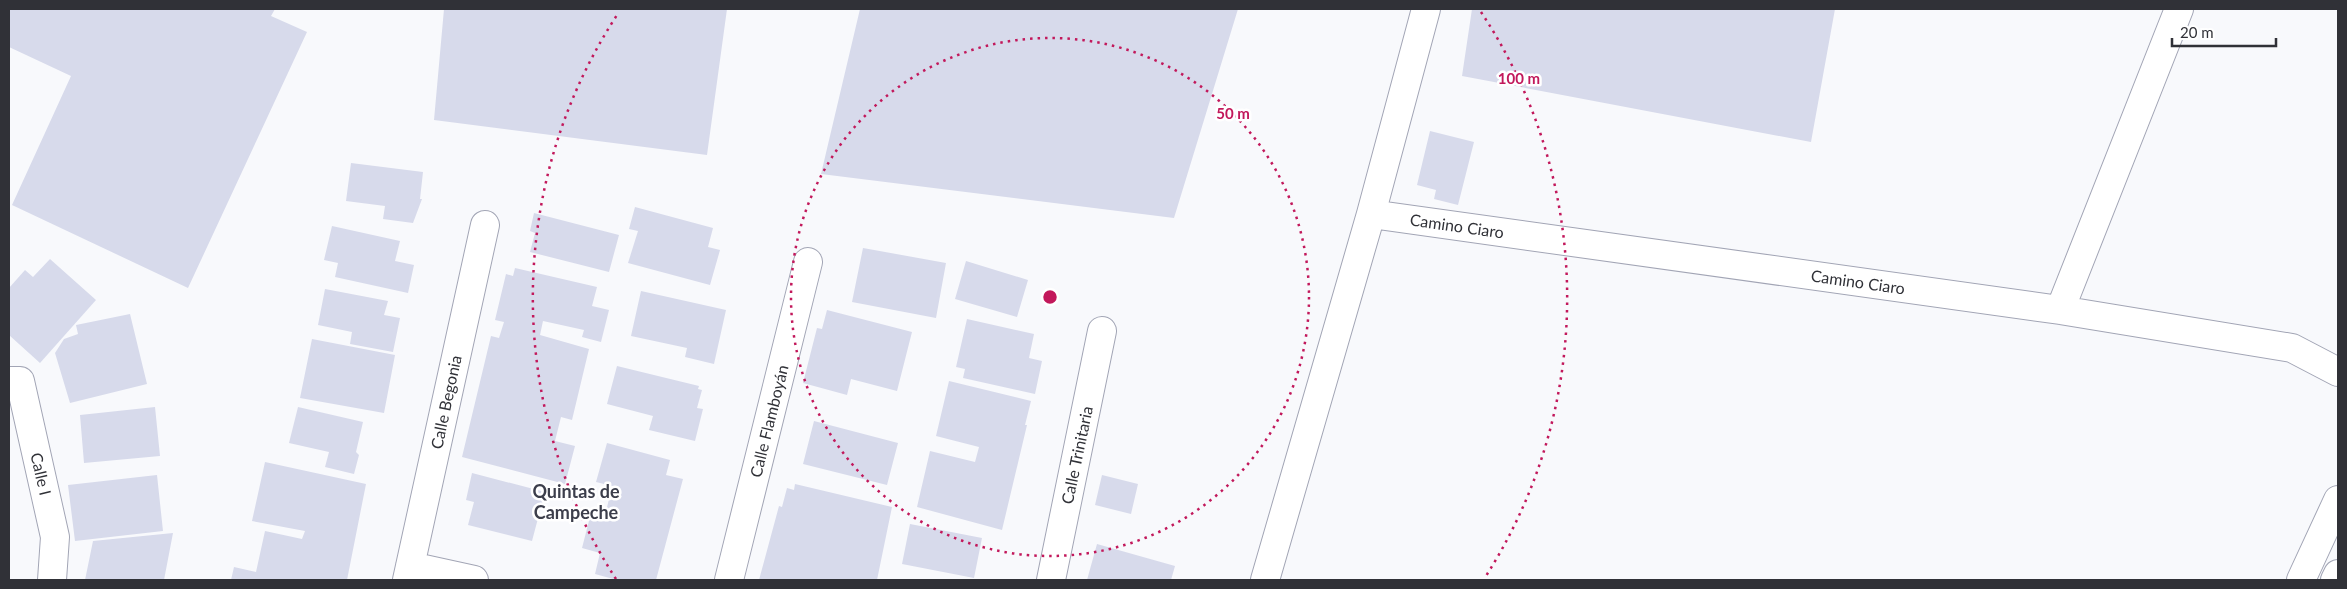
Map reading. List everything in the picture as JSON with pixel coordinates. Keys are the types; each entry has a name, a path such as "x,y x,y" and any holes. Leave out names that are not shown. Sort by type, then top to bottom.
{"street":[{"path":"1265,580 1371,214 1426,9"},
{"path":"2060,310 2179,9"},
{"name":"Camino Ciaro","path":"1371,214 2060,310 2292,348 2338,372"},
{"name":"Calle Begonia","path":"408,573 485,225"},
{"name":"Calle Flamboyán","path":"729,580 808,262"},
{"name":"Calle Trinitaria","path":"1052,580 1102,331"},
{"name":"Calle I","path":"9,381 20,381 55,537 52,580"},
{"path":"2301,580 2335,507"},
{"path":"408,573 474,580"},
{"path":"2335,580 2338,574"}],"building":[{"path":"9,9 275,9 271,16 307,32 188,288 12,205 71,76 9,47"},
{"path":"444,9 727,9 707,155 434,120"},
{"path":"860,9 1238,9 1174,218 821,174"},
{"path":"1472,9 1835,9 1811,142 1462,76"},
{"path":"1430,131 1474,142 1458,205 1434,199 1436,190 1417,185"},
{"path":"351,163 423,172 420,199 422,199 413,223 383,219 385,206 346,201"},
{"path":"635,207 713,228 708,247 720,250 710,285 628,263 638,231 629,229"},
{"path":"534,213 619,235 609,272 530,252 535,233 530,231"},
{"path":"332,226 400,241 395,261 414,265 408,293 335,277 338,263 324,260"},
{"path":"863,248 946,263 936,318 852,302"},
{"path":"50,259 96,300 40,363 9,335 9,288 25,270 33,277"},
{"path":"966,261 1028,280 1017,317 955,299"},
{"path":"515,268 597,287 592,306 609,310 601,342 582,337 584,330 543,321 540,335 589,349 572,420 561,417 555,441 575,446 565,484 462,457 491,336 499,338 504,322 495,320 506,274 513,276"},
{"path":"325,289 388,301 384,315 400,318 393,352 350,344 352,332 318,325"},
{"path":"641,291 726,310 714,364 685,357 687,348 631,336"},
{"path":"827,310 912,332 897,391 851,379 847,395 803,383 817,328 822,329"},
{"path":"130,314 147,384 70,403 55,353 64,339 78,334 76,325"},
{"path":"967,319 1034,334 1029,358 1042,361 1035,394 963,378 965,369 956,367"},
{"path":"312,339 395,355 384,413 300,398"},
{"path":"617,366 699,386 698,389 702,390 697,408 703,409 695,441 649,430 653,416 607,404"},
{"path":"949,381 1031,401 1002,530 917,507 930,451 975,462 979,447 936,436"},
{"path":"155,407 160,456 84,463 80,415"},
{"path":"298,407 363,422 356,452 359,455 354,474 325,467 329,452 289,443"},
{"path":"814,421 898,443 887,485 803,464"},
{"path":"607,443 670,460 666,475 683,479 656,580 617,580 595,574 600,553 582,548 591,513 605,516 612,486 596,482"},
{"path":"265,462 366,484 347,580 231,580 234,567 256,572 265,531 302,539 305,531 252,521"},
{"path":"472,473 545,492 532,541 468,525 474,502 466,500"},
{"path":"157,475 163,531 75,541 68,485"},
{"path":"1102,475 1138,484 1131,514 1095,505"},
{"path":"795,484 892,507 877,580 759,580 779,506 782,507 787,488 794,490"},
{"path":"910,524 982,538 974,578 902,564"},
{"path":"173,533 164,580 85,580 93,541"},
{"path":"1097,544 1175,566 1171,580 1087,580"}],"district":[{"name":"Quintas de Campeche","path":"576,502"}]}
